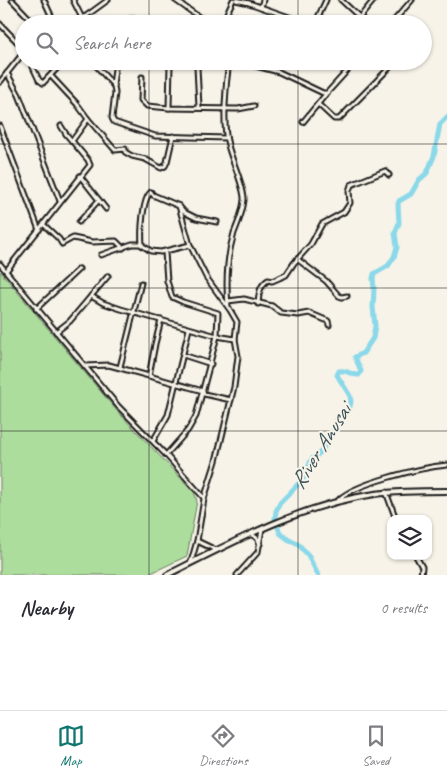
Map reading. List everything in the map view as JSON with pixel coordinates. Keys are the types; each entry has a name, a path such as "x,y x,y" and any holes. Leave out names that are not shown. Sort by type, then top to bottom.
{"main road":[{"path":"167,575 216,550 298,513 337,502 386,492 447,491"}],"street":[{"path":"12,0 26,15"},
{"path":"44,0 51,15"},
{"path":"73,0 80,15"},
{"path":"86,15 106,0"},
{"path":"175,0 196,15"},
{"path":"226,0 261,7 283,15"},
{"path":"261,7 263,0"},
{"path":"319,15 326,0"},
{"path":"341,0 358,15"},
{"path":"362,15 374,0"},
{"path":"399,15 412,0"},
{"path":"226,15 233,1"},
{"path":"0,24 15,40"},
{"path":"0,82 15,60"},
{"path":"35,70 41,82 45,83 56,70"},
{"path":"100,70 113,85"},
{"path":"115,70 113,121 149,135 226,138"},
{"path":"169,108 170,70"},
{"path":"197,70 199,108"},
{"path":"228,70 226,138 244,197 230,252 226,286 228,306"},
{"path":"272,70 326,93"},
{"path":"302,122 348,70"},
{"path":"318,104 334,119 339,119 387,70"},
{"path":"0,73 4,77"},
{"path":"7,73 19,95 60,202"},
{"path":"50,76 77,104 115,150 125,149 125,152 132,156 145,159 161,168 167,162 173,136"},
{"path":"142,77 142,102 147,106 238,109 254,106"},
{"path":"72,141 88,119"},
{"path":"0,126 39,230"},
{"path":"6,271 89,166 90,163 61,126"},
{"path":"258,304 262,284 268,280 272,281 286,275 311,244 322,224 340,215 347,208 350,200 349,190 351,186 385,170 390,175"},
{"path":"80,176 106,209"},
{"path":"142,245 143,216 149,193 151,192 179,206 184,212 196,218 217,222"},
{"path":"79,222 99,200"},
{"path":"179,206 190,245 206,276 228,306 236,322 235,339 238,356 238,366 231,400 216,461 204,499 197,541 191,563"},
{"path":"44,225 62,244 73,238 92,242 116,241 123,248"},
{"path":"102,255 132,244 142,245 150,251 165,252 190,245"},
{"path":"165,252 167,282 172,297 218,313 217,336 211,364 193,422 166,456"},
{"path":"297,259 326,281 339,296 347,296"},
{"path":"0,264 118,406 204,499"},
{"path":"36,308 79,269"},
{"path":"56,332 70,321 108,276"},
{"path":"120,368 141,283"},
{"path":"91,296 103,303 134,313 189,329 235,339"},
{"path":"228,301 242,298 258,304 272,306 281,313 298,315 309,313 328,321 329,325"},
{"path":"149,376 161,320"},
{"path":"152,441 168,415 189,329"},
{"path":"183,355 211,364"},
{"path":"84,366 109,365 203,391 204,394 231,400"},
{"path":"337,502 345,495 399,474 427,467 447,465"},
{"path":"386,492 395,515"},
{"path":"237,575 256,556 261,546 262,529"},
{"path":"251,534 257,538 261,546"},
{"path":"197,541 216,550"},
{"path":"418,560 422,567 421,575"}],"green space":[{"path":"0,271 117,411 194,492 197,501 187,556 147,575 0,575"}],"waterway":[{"name":"River Anusai","path":"318,575 308,555 299,545 280,533 275,519 276,511 280,503 305,477 311,460 323,450 335,429 338,417 349,410 350,396 337,375 339,371 356,375 359,375 361,371 355,357 363,353 373,338 375,326 373,307 374,274 388,266 394,257 397,247 395,233 399,223 399,201 411,194 419,180 427,173 434,156 440,124 447,117"}]}
